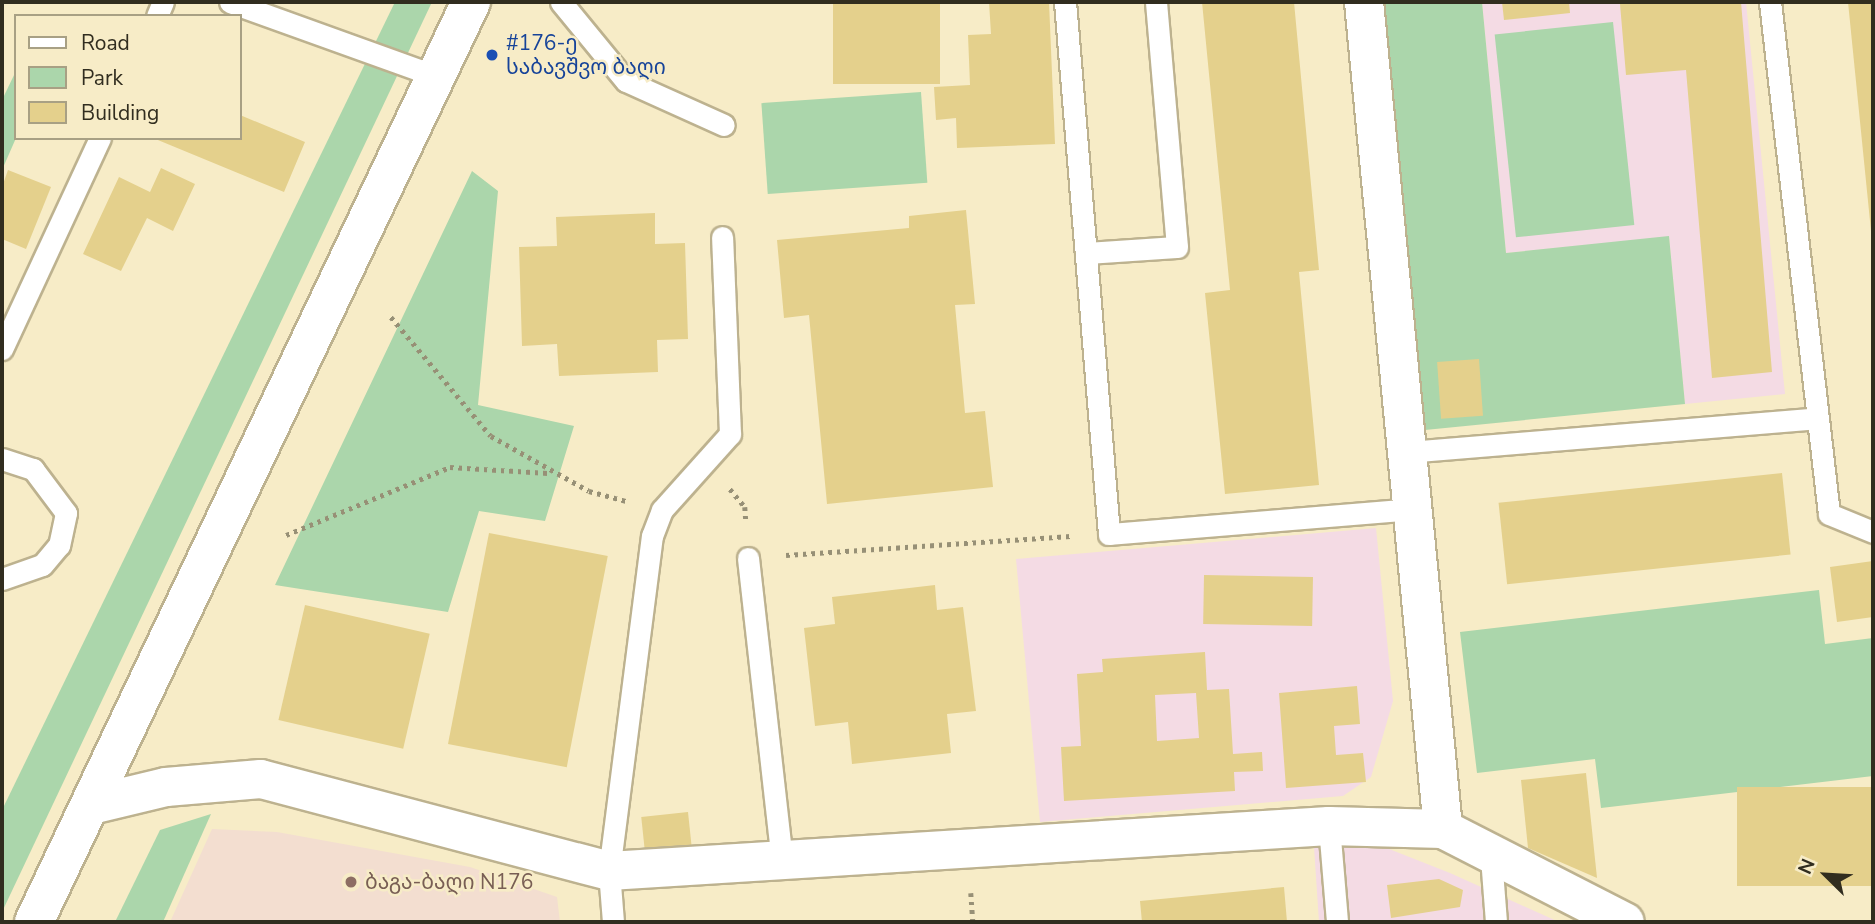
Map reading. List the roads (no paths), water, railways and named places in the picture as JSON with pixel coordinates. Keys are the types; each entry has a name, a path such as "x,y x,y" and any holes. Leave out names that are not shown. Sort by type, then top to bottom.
{"street":[{"path":"34,922 92,805 471,2"},
{"path":"1364,2 1443,829"},
{"path":"92,805 166,787 261,779 608,871 782,863 1329,826 1443,829 1491,857 1625,922"}],"lane":[{"path":"230,2 436,76"},
{"path":"561,2 626,81 724,125"},
{"path":"1065,2 1110,534 1412,509"},
{"path":"1086,253 1177,247 1156,2"},
{"path":"1770,2 1829,514 1873,532"},
{"path":"2,349 99,140"},
{"path":"612,922 608,871 652,536 662,510 707,464 730,434 722,237"},
{"path":"1407,452 1818,418"},
{"path":"2,459 33,470 66,513 59,545 42,565 2,579"},
{"path":"748,558 782,863"},
{"path":"1329,826 1336,922"},
{"path":"1491,857 1496,922"}],"place":[{"name":"#176-ე საბავშვო ბაღი","path":"492,55"},
{"name":"ბაგა-ბაღი N176","path":"351,882"}]}
